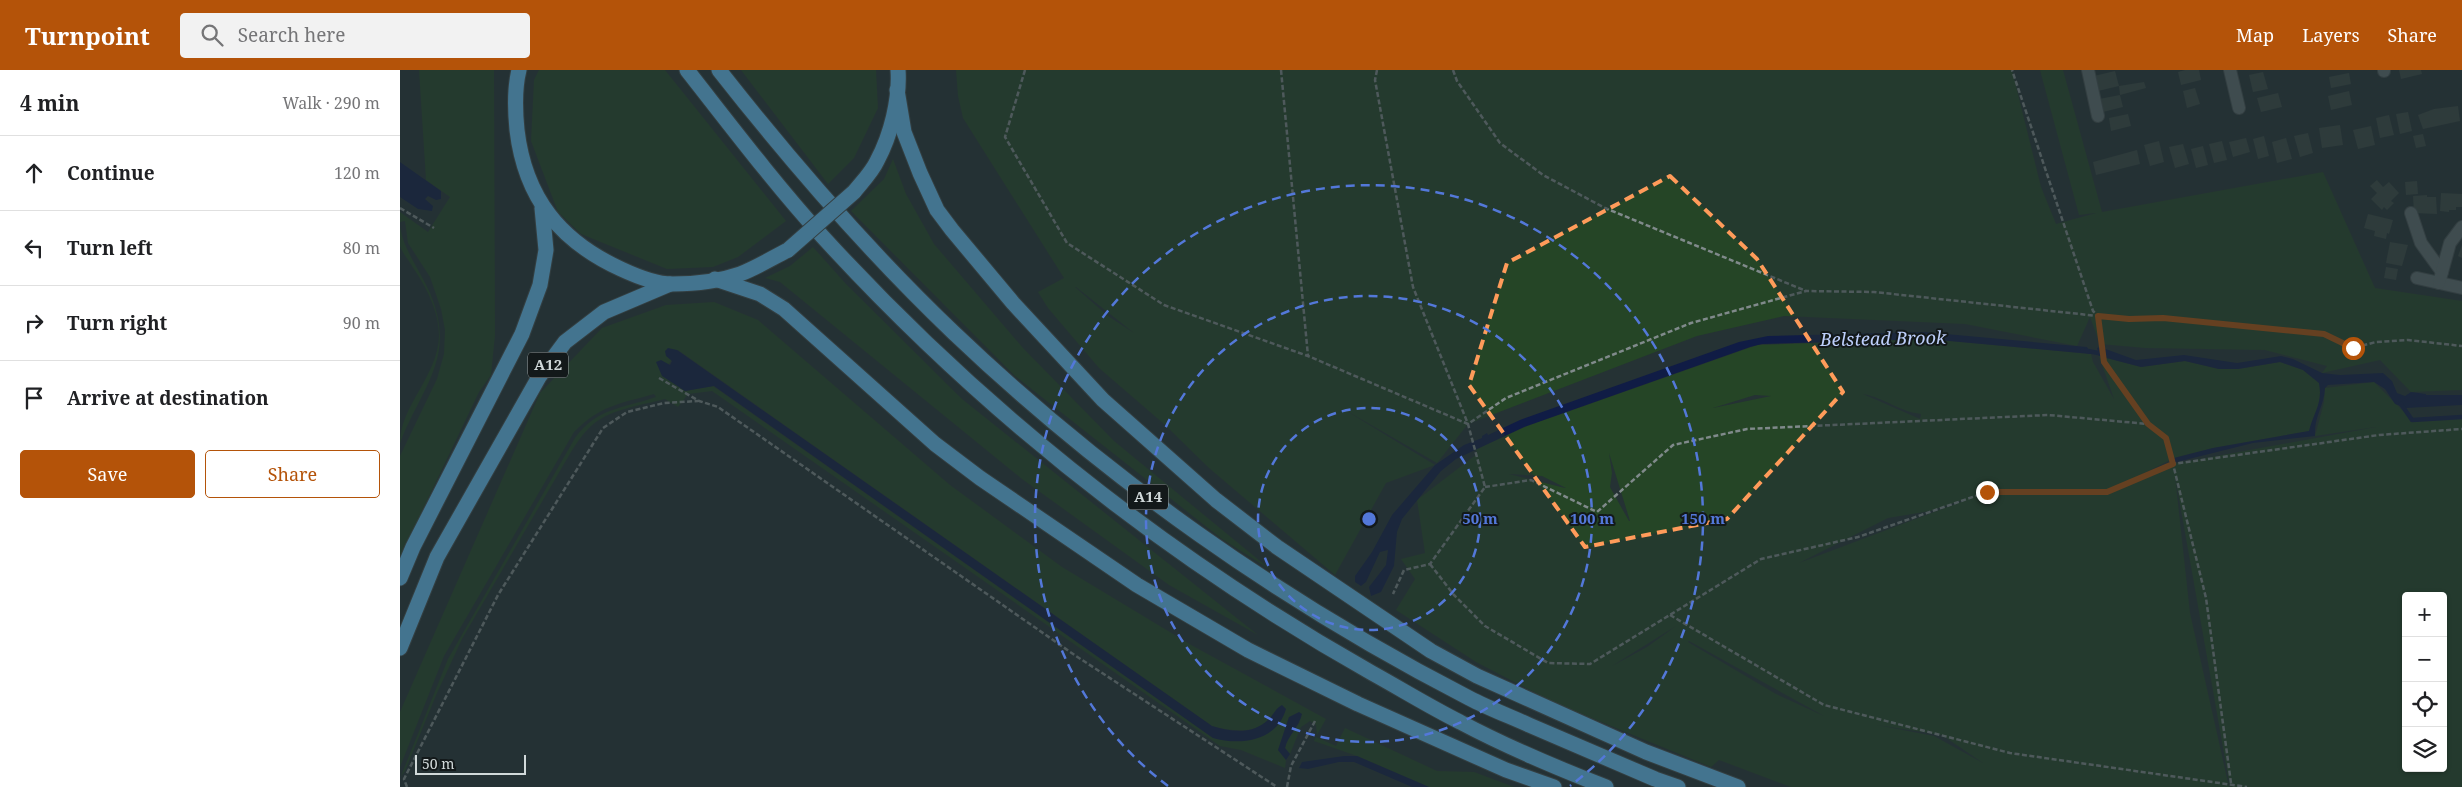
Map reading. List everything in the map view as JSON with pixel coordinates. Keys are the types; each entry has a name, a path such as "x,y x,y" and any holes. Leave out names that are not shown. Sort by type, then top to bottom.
{"highway":[{"name":"A14","path":"687,70 753,154 821,235 910,328 991,403 1125,512 1221,580 1319,643 1461,723 1606,787"},
{"name":"A14","path":"719,70 767,131 840,216 954,333 1074,440 1142,493 1235,559 1309,607 1470,699 1678,787"},
{"path":"516,75 519,147 525,169 542,208 578,244 604,261 635,275 670,284 715,280 740,274 788,250 854,192 877,162 890,128 897,90 898,70"},
{"name":"A14","path":"897,90 904,132 920,173 937,210 952,230 1013,303 1103,400 1216,500 1277,547 1389,623 1469,672 1646,752 1738,787"},
{"name":"A12","path":"400,578 412,547 522,334 540,285 546,250 542,208"},
{"path":"715,280 760,294 784,309 935,444 980,478 1137,585 1248,650 1282,667 1506,770 1554,787"},
{"name":"A12","path":"400,648 437,557 539,377 565,342 604,312 670,284"}],"street":[{"path":"2088,70 2098,116"},
{"path":"2230,70 2239,108"},
{"path":"2411,213 2418,236 2442,272 2462,288"},
{"path":"2442,272 2452,238 2462,227"},
{"path":"2417,278 2442,272"}],"path":[{"path":"1025,70 1005,137 1067,243 1164,305 1308,356 1468,424"},
{"path":"1281,70 1308,356"},
{"path":"1377,70 1375,80 1413,287 1468,424 1485,488"},
{"path":"1453,70 1457,81 1500,143 1544,175 1605,208 1806,291"},
{"path":"2012,70 2093,311 2098,316 2100,344 2104,362 2148,424 2166,438 2206,598 2230,783"},
{"path":"400,208 434,228"},
{"path":"1468,424 1506,398 1691,323 1806,291 1874,292 2129,319 2163,318 2324,334 2353,348 2376,342 2408,340 2462,346"},
{"path":"659,378 699,401 718,407 1076,656 1277,787"},
{"path":"407,787 404,779 498,595 603,428 627,412 664,403 699,401"},
{"path":"1393,594 1404,570 1430,564 1485,488 1531,480 1597,512 1674,445 1747,429 2048,415 2148,424"},
{"path":"1430,564 1454,594 1485,626 1548,663 1590,664 1761,559 1858,537 1987,492 2107,492 2173,464 2379,435 2462,429"},
{"path":"1670,615 1824,705 2010,753 2230,783 2247,787"},
{"path":"1287,787 1291,766 1315,721"}],"highlighted area":[{"path":"1670,176 1757,259 1843,392 1727,519 1585,547 1469,385 1507,263"}],"green space":[{"path":"419,70 494,70 495,335 491,375 479,392 400,557 400,456 437,379 444,354 445,330 441,309 430,277 408,243 405,221 400,222 400,212 428,232 450,197 426,180"},
{"path":"539,70 665,70 786,221 738,257 713,267 667,269 581,234 558,212 531,141 534,80"},
{"path":"741,70 876,70 878,108 854,158 828,184"},
{"path":"956,70 2012,70 2041,187 2056,224 2096,213 2079,215 2040,70 2063,70 2102,212 2323,172 2375,288 2462,301 2462,390 2411,392 2380,360 2322,373 2327,366 2265,350 2145,348 2100,344 2090,317 2077,346 1965,324 1784,316 1697,336 1468,424 1437,463 1340,407 1435,465 1386,483 1335,575 1209,468 1164,424 1099,368 1048,308 1038,292 1064,278 963,118 958,96","holes":["1076,287 1134,333 1108,316"]},
{"path":"893,159 906,194 934,244 1023,348 1114,441 1271,570 1222,539 1015,376 851,211 884,179"},
{"path":"400,227 409,252 430,293 437,316 440,336 438,354 433,371 400,443 406,416 432,364 437,351 439,336 437,317 431,299 400,246"},
{"path":"813,247 846,284 962,399 1258,635 1169,585 1022,479 780,282 765,278 790,266"},
{"path":"714,302 758,320 950,485 1062,567 1193,646 1326,719 1317,735 1316,725 1310,721 1301,727 1290,754 1285,748 1287,741 1300,722 1289,717 1278,750 1286,760 1285,768 1241,750 1220,746 712,391 688,394 678,407 665,399 624,409 604,417 583,434 462,639 437,693 405,771 401,776 448,659 575,438 593,420 611,410 656,397 654,394 620,403 593,416 574,432 444,656 400,767 400,712 540,393 602,328 666,305","holes":["678,350 1212,726 1231,730 1249,730 1265,723 1278,707 1263,736 1213,738 713,386 685,391 663,373"]},
{"path":"1928,339 2091,354 2093,362 2114,399 2099,356 2141,367 2185,361 2219,369 2238,369 2280,362 2303,370 2319,383 2319,402 2309,431 2213,448 2174,458 2173,464 2376,427 2315,436 2324,402 2325,388 2374,382 2412,420 2462,417 2462,787 2230,787 2175,476 2190,613 2229,787 1791,787 1719,760 1711,767 1555,703 1476,662 1396,610 1415,579 1401,559 1425,553 1417,500 1477,454 1476,449 1527,426 1757,345","holes":["1863,394 1921,414 1920,419","1755,395 1771,396 1713,408","1609,453 1630,521 1610,487 1612,473","2170,460 2173,465 2116,488","1509,474 1542,476 1566,488","1966,499 1799,563 1888,518 1930,511","1676,626 1647,647 1612,666","1688,642 1824,716 1776,694","1877,725 1942,735 1983,763 1934,736"]},
{"path":"1345,728 1437,771 1474,772 1514,787 1429,787 1357,756 1314,741 1316,737 1336,746"}],"water":[{"path":"400,162 441,191 441,199 436,200 428,196 425,199 433,206 432,211 418,209 400,197"},
{"path":"1924,332 2087,347 2091,354 1928,339 1762,344 1750,347 1524,427 1456,459 1441,471 1402,519 1397,532 1394,566 1381,592 1371,596 1369,587 1386,565 1388,550 1380,552 1366,582 1361,586 1355,582 1355,576 1372,552 1392,515 1435,465 1464,445 1482,438 1487,433 1488,435 1520,420 1739,342 1768,336"},
{"path":"2100,347 2136,360 2184,355 2237,363 2281,356 2293,359 2322,373 2340,375 2383,373 2392,381 2397,393 2405,396 2411,392 2426,395 2462,395 2462,405 2406,408 2395,404 2385,389 2374,382 2328,385 2325,388 2316,423 2315,436 2253,443 2173,463 2171,460 2174,458 2213,448 2309,431 2319,402 2319,383 2303,370 2280,362 2238,369 2219,369 2185,361 2141,367 2099,356 2097,348"},
{"path":"668,348 677,350 1212,726 1235,731 1256,728 1269,719 1282,705 1286,709 1281,720 1275,728 1266,734 1246,741 1213,738 714,386 685,391 662,376 656,362 661,360 670,365 672,361 666,356 665,351"},
{"path":"1299,712 1302,714 1301,719 1288,739 1285,748 1290,754 1286,760 1278,750 1289,717"},
{"path":"1357,756 1429,787 1412,787 1354,762 1339,762 1308,769 1299,768 1302,762"}],"building":[{"path":"2199,70 2201,80 2181,85 2178,72"},
{"path":"2399,70 2421,70 2422,74 2401,79"},
{"path":"2115,71 2119,86 2098,91 2094,76"},
{"path":"2263,72 2268,89 2253,92 2249,75"},
{"path":"2349,73 2351,84 2331,88 2329,77"},
{"path":"2144,82 2146,88 2120,95 2119,86"},
{"path":"2195,88 2200,104 2187,108 2183,91"},
{"path":"2349,91 2352,105 2331,110 2328,96"},
{"path":"2278,93 2282,107 2261,112 2257,98"},
{"path":"2120,95 2123,107 2103,112 2099,99"},
{"path":"2458,106 2460,121 2423,129 2418,115 2434,109"},
{"path":"2408,112 2412,131 2400,134 2396,114"},
{"path":"2128,114 2131,126 2111,131 2109,118"},
{"path":"2389,115 2394,135 2380,138 2376,118"},
{"path":"2340,125 2343,145 2322,148 2319,128"},
{"path":"2371,126 2375,145 2358,149 2353,130"},
{"path":"2308,133 2313,153 2300,157 2294,136"},
{"path":"2423,134 2426,146 2416,148 2413,136"},
{"path":"2264,136 2269,156 2258,159 2253,139"},
{"path":"2246,138 2250,152 2233,157 2229,142"},
{"path":"2286,138 2292,159 2277,163 2272,142"},
{"path":"2159,141 2164,162 2150,166 2144,145"},
{"path":"2222,141 2227,160 2214,163 2209,144"},
{"path":"2183,144 2189,164 2175,168 2169,147"},
{"path":"2203,146 2208,165 2196,168 2191,149"},
{"path":"2137,150 2140,164 2096,175 2093,162"},
{"path":"2377,180 2383,187 2389,182 2399,193 2391,201 2394,203 2387,210 2384,207 2382,210 2371,199 2377,193 2370,186"},
{"path":"2417,181 2418,194 2406,195 2405,182"},
{"path":"2441,193 2462,194 2462,207 2456,207 2456,210 2449,210 2449,212 2440,211"},
{"path":"2427,195 2427,197 2436,197 2437,214 2414,213 2413,196"},
{"path":"2368,214 2393,220 2386,239 2374,236 2375,231 2364,228"},
{"path":"2390,242 2408,245 2402,266 2386,263"},
{"path":"2462,245 2462,258 2458,256"},
{"path":"2386,267 2398,269 2396,280 2384,278"}],"waterway":[{"name":"Belstead Brook","path":"2083,350 2103,354"},
{"name":"Belstead Brook","path":"2401,404 2412,420 2462,417"}],"route":[{"path":"1987,492 2107,492 2173,464 2166,438 2148,424 2104,362 2100,344 2098,316 2129,319 2163,318 2324,334 2353,348"}]}
